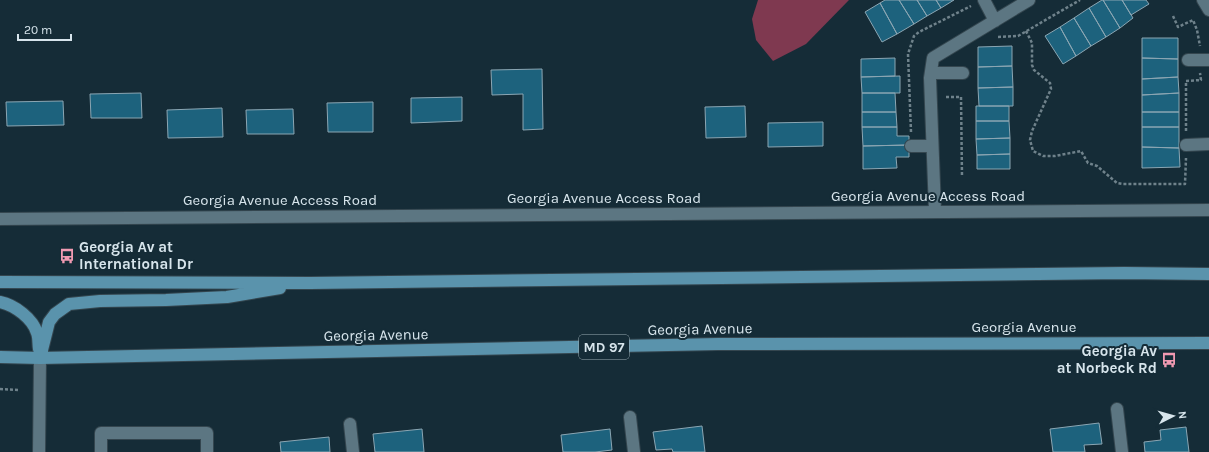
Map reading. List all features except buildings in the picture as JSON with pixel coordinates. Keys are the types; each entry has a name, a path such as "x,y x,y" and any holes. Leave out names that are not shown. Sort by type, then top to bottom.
{"main road":[{"path":"0,282 619,280 1209,274"},
{"path":"40,358 49,322 55,314 69,304 100,301 227,297 310,282"},
{"path":"0,302 15,309 32,322 38,334 40,358"},
{"name":"Georgia Avenue","path":"0,357 40,358 718,344 1209,343"}],"street":[{"path":"984,0 995,21"},
{"path":"935,211 931,73 934,58 1029,0"},
{"path":"1203,0 1209,10"},
{"path":"1188,60 1204,60"},
{"path":"931,73 963,73"},
{"path":"1186,145 1209,144"},
{"path":"911,146 932,146"},
{"name":"Georgia Avenue Access Road","path":"0,218 1209,210"},
{"path":"40,358 40,452"},
{"path":"1117,409 1122,452"},
{"path":"630,417 634,452"},
{"path":"350,424 352,452"},
{"path":"101,452 101,433 207,433 207,452"}],"path":[{"path":"996,37 1018,36 1080,0"},
{"path":"1026,31 1032,43 1032,65 1034,70 1050,83 1051,88 1032,131 1030,140 1033,151 1043,156 1055,156 1081,151 1088,163 1097,166 1118,183 1186,184 1186,81 1201,80 1204,60 1197,30 1193,20 1178,27 1173,16"},
{"path":"946,74 946,97 960,97 962,177"},
{"path":"0,389 20,390"}],"shaded area":[{"path":"758,0 849,0 806,44 773,61 756,40 752,19"}],"place":[{"name":"Georgia Av at International Dr","path":"67,256"},
{"name":"Georgia Av at Norbeck Rd","path":"1169,360"}]}
